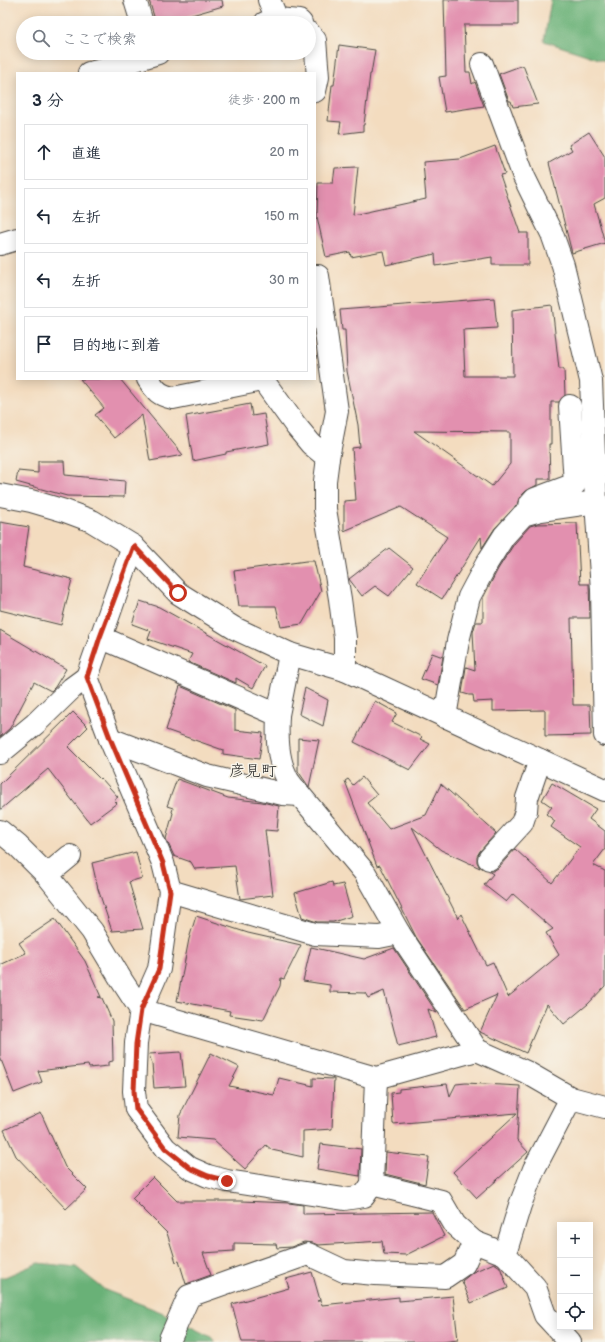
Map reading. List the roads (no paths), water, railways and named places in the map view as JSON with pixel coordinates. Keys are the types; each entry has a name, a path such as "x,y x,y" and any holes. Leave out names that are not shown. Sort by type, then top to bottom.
{"street":[{"path":"135,0 140,16"},
{"path":"316,52 318,77 316,86"},
{"path":"94,72 135,60"},
{"path":"482,64 524,177 552,234 563,265 591,381 596,502 602,590 605,734"},
{"path":"0,244 16,239"},
{"path":"318,276 337,411 325,481 325,509 345,638 345,670"},
{"path":"149,380 153,387 163,396 173,398 262,380 311,444 328,458"},
{"path":"445,717 458,642 469,597 487,563 504,536 523,515 535,498 575,484 570,406"},
{"path":"0,495 31,501 65,511 92,522 134,546 178,593 234,628 290,654 345,670 605,790"},
{"path":"523,515 541,510 596,502"},
{"path":"0,753 35,724 72,688 87,677 100,637 134,546"},
{"path":"100,637 278,715"},
{"path":"290,654 278,715 277,736 279,753 287,779 365,873 399,933 476,1050 526,1072 571,1098 605,1107"},
{"path":"87,677 110,738 163,863 170,891 159,969 141,1010 136,1044 134,1091 136,1109 165,1148 190,1168 208,1176 227,1181 344,1199 364,1196 372,1184 376,1078"},
{"path":"110,738 207,776 283,794 300,795"},
{"path":"489,859 522,823 526,811 527,798 540,760"},
{"path":"0,830 47,875 92,931 141,1010 376,1078 476,1050"},
{"path":"47,875 70,856"},
{"path":"170,891 315,934 379,937 399,933"},
{"path":"505,1254 520,1205 534,1169 571,1098"},
{"path":"372,1184 441,1201 455,1225 474,1242 505,1254 535,1287 545,1315 570,1342"},
{"path":"170,1338 189,1296 308,1254 344,1271 445,1277 464,1264 474,1242"}],"district":[{"name":"彦見町","path":"253,770"}]}
